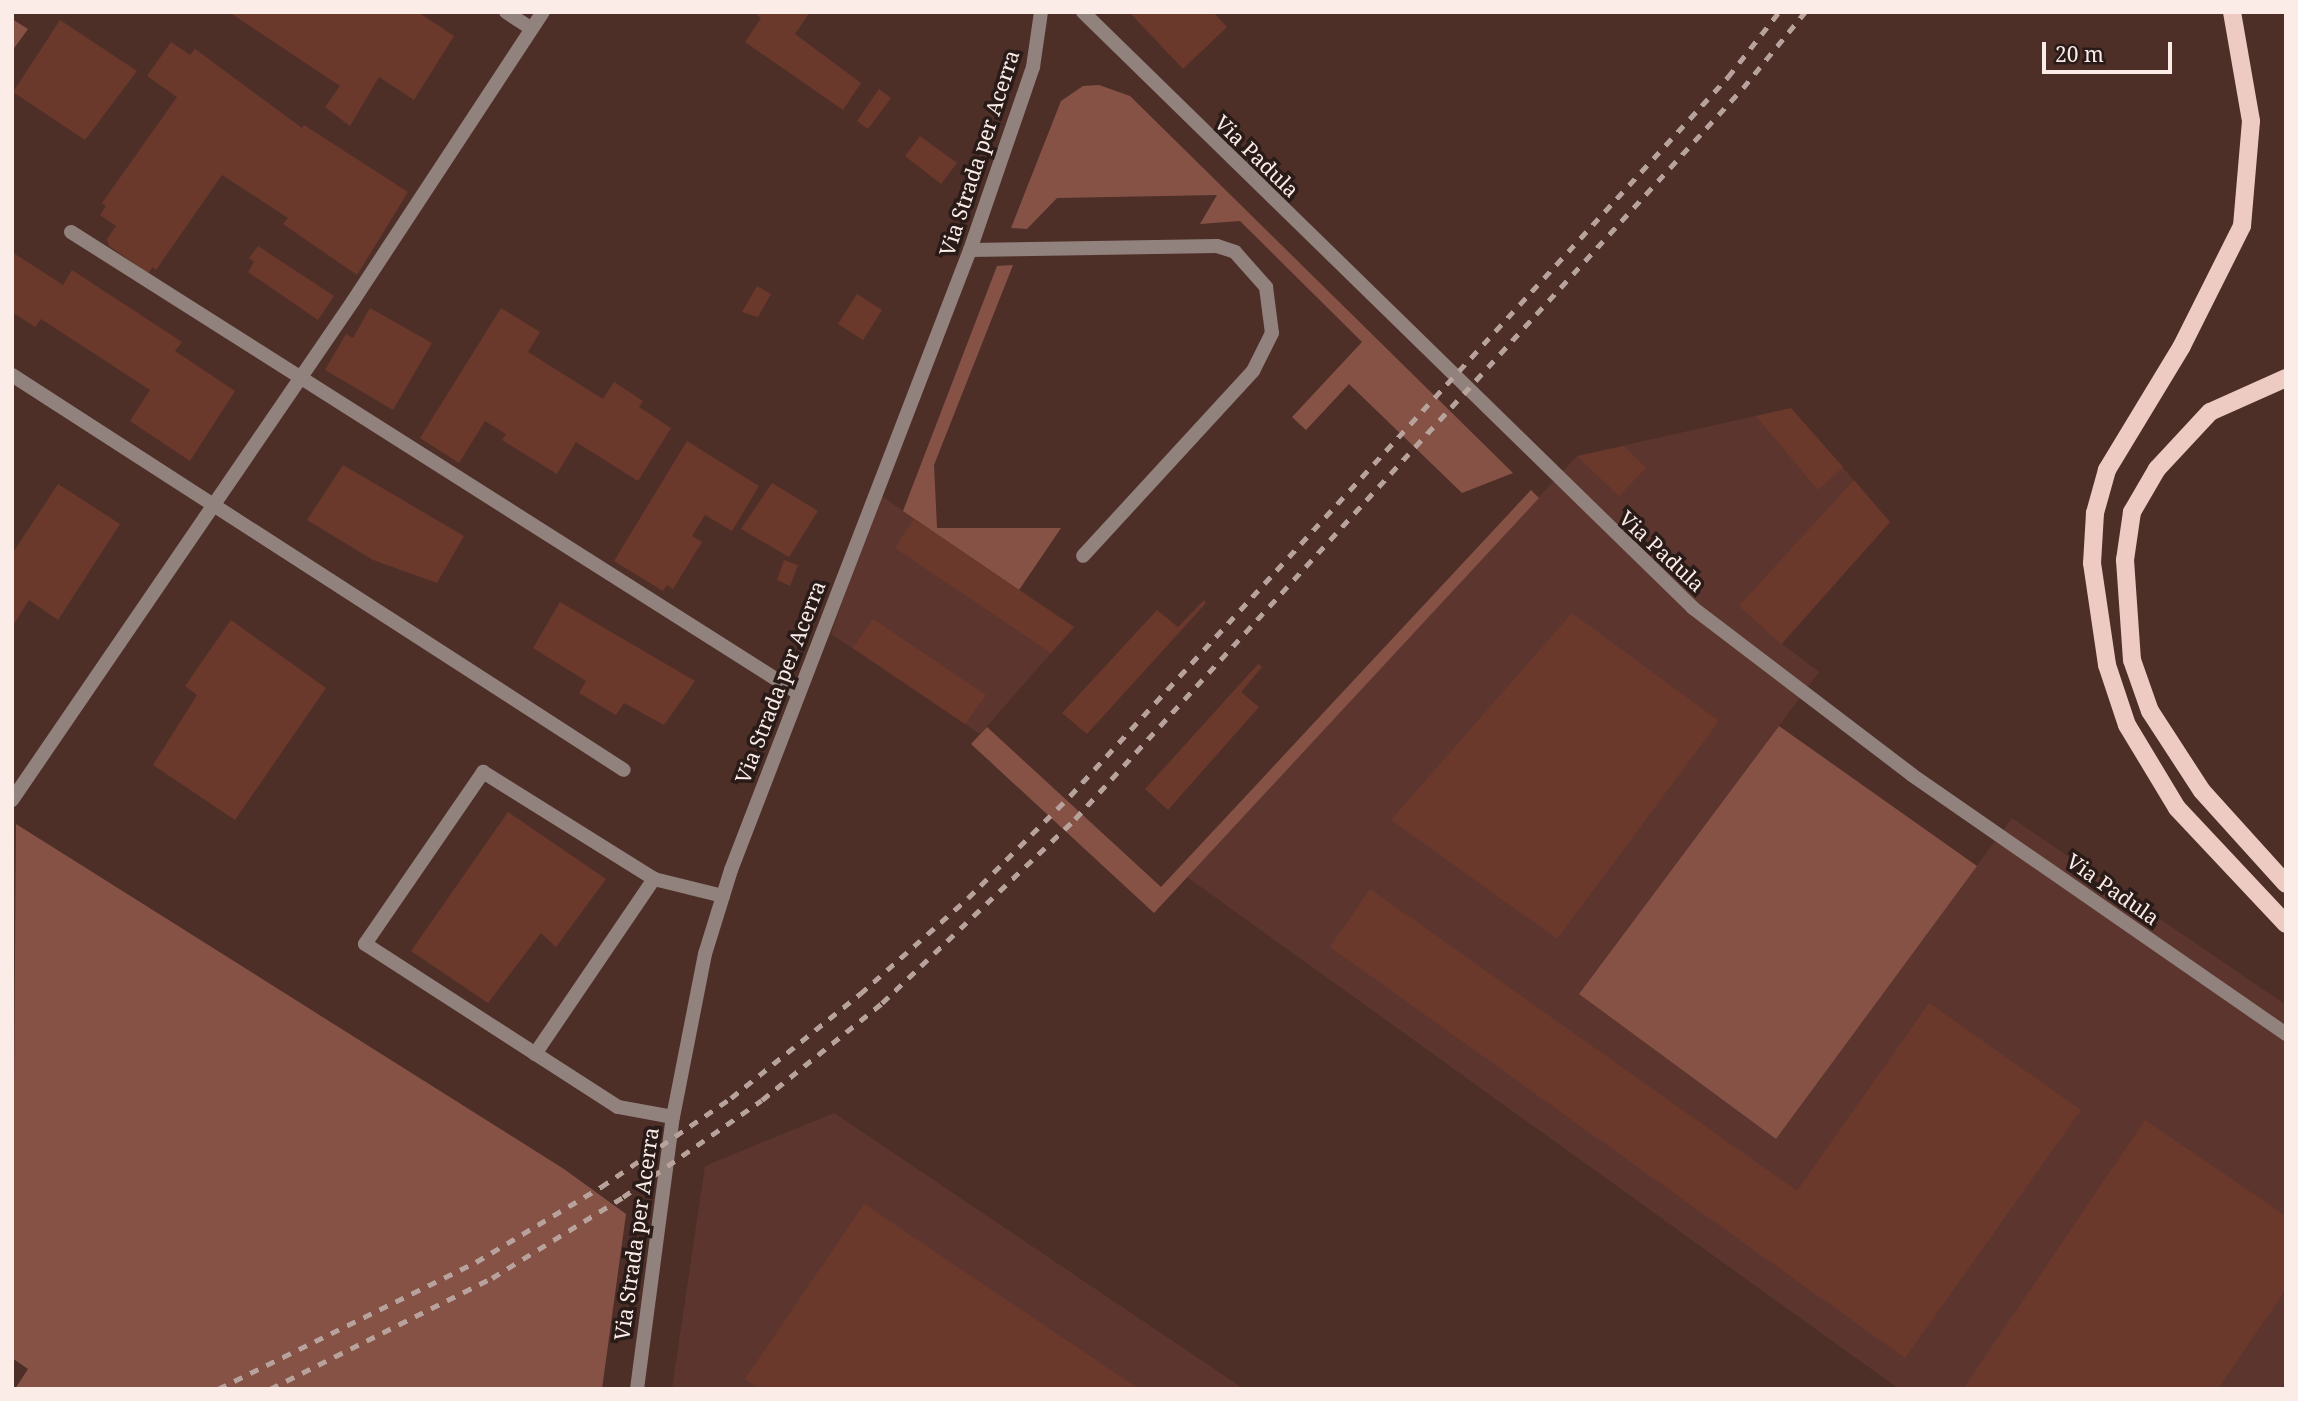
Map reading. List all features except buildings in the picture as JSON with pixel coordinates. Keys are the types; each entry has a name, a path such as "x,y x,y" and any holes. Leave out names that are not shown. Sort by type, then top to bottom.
{"main road":[{"path":"2232,12 2250,121 2242,226 2182,346 2108,470 2095,513 2092,563 2107,665 2127,725 2176,808 2286,924"},
{"path":"2286,378 2210,412 2157,468 2132,512 2125,560 2132,660 2150,711 2202,791 2286,884"}],"street":[{"path":"506,12 530,28"},
{"path":"12,800 302,377 543,12"},
{"name":"Via Strada per Acerra","path":"637,1389 673,1117 705,954 723,896 798,693 970,250 1033,67 1041,12"},
{"name":"Via Padula","path":"1083,12 1693,608 1901,767 2286,1034"},
{"path":"71,232 798,693"},
{"path":"970,250 1217,246 1235,252 1266,287 1272,333 1253,371 1083,556"},
{"path":"12,374 215,501 624,770"},
{"path":"673,1117 618,1107 365,944 483,772 654,879 723,896"},
{"path":"536,1054 654,879"}],"shaded area":[{"path":"12,19 28,29 12,51"},
{"path":"1099,85 1130,96 1513,473 1462,493 1349,384 1306,430 1292,417 1362,342 1240,221 1200,224 1217,195 1057,198 1027,229 1011,228 1061,101 1083,86"},
{"path":"1013,265 934,465 937,528 1061,528 1019,590 903,511 997,266"},
{"path":"1791,408 1890,522 1782,644 1819,672 1579,994 1776,1139 2012,818 2286,1005 2286,1381 2280,1389 1899,1389 1187,877 1577,456"},
{"path":"1531,490 1539,498 1154,913 971,744 987,727 1161,887"},
{"path":"880,495 1074,627 980,734 831,634"},
{"path":"1779,726 1977,866 1776,1139 1579,994"},
{"path":"16,824 564,1169 626,1214 602,1389 15,1389 28,1369 12,1358"},
{"path":"834,1113 1244,1389 672,1389 705,1166"}],"railway":[{"path":"218,1389 476,1262 601,1187 731,1098 860,994 968,898 1070,796 1728,77 1779,12"},
{"path":"270,1389 492,1278 623,1197 762,1100 882,1003 1075,819 1743,88 1805,12"}]}
